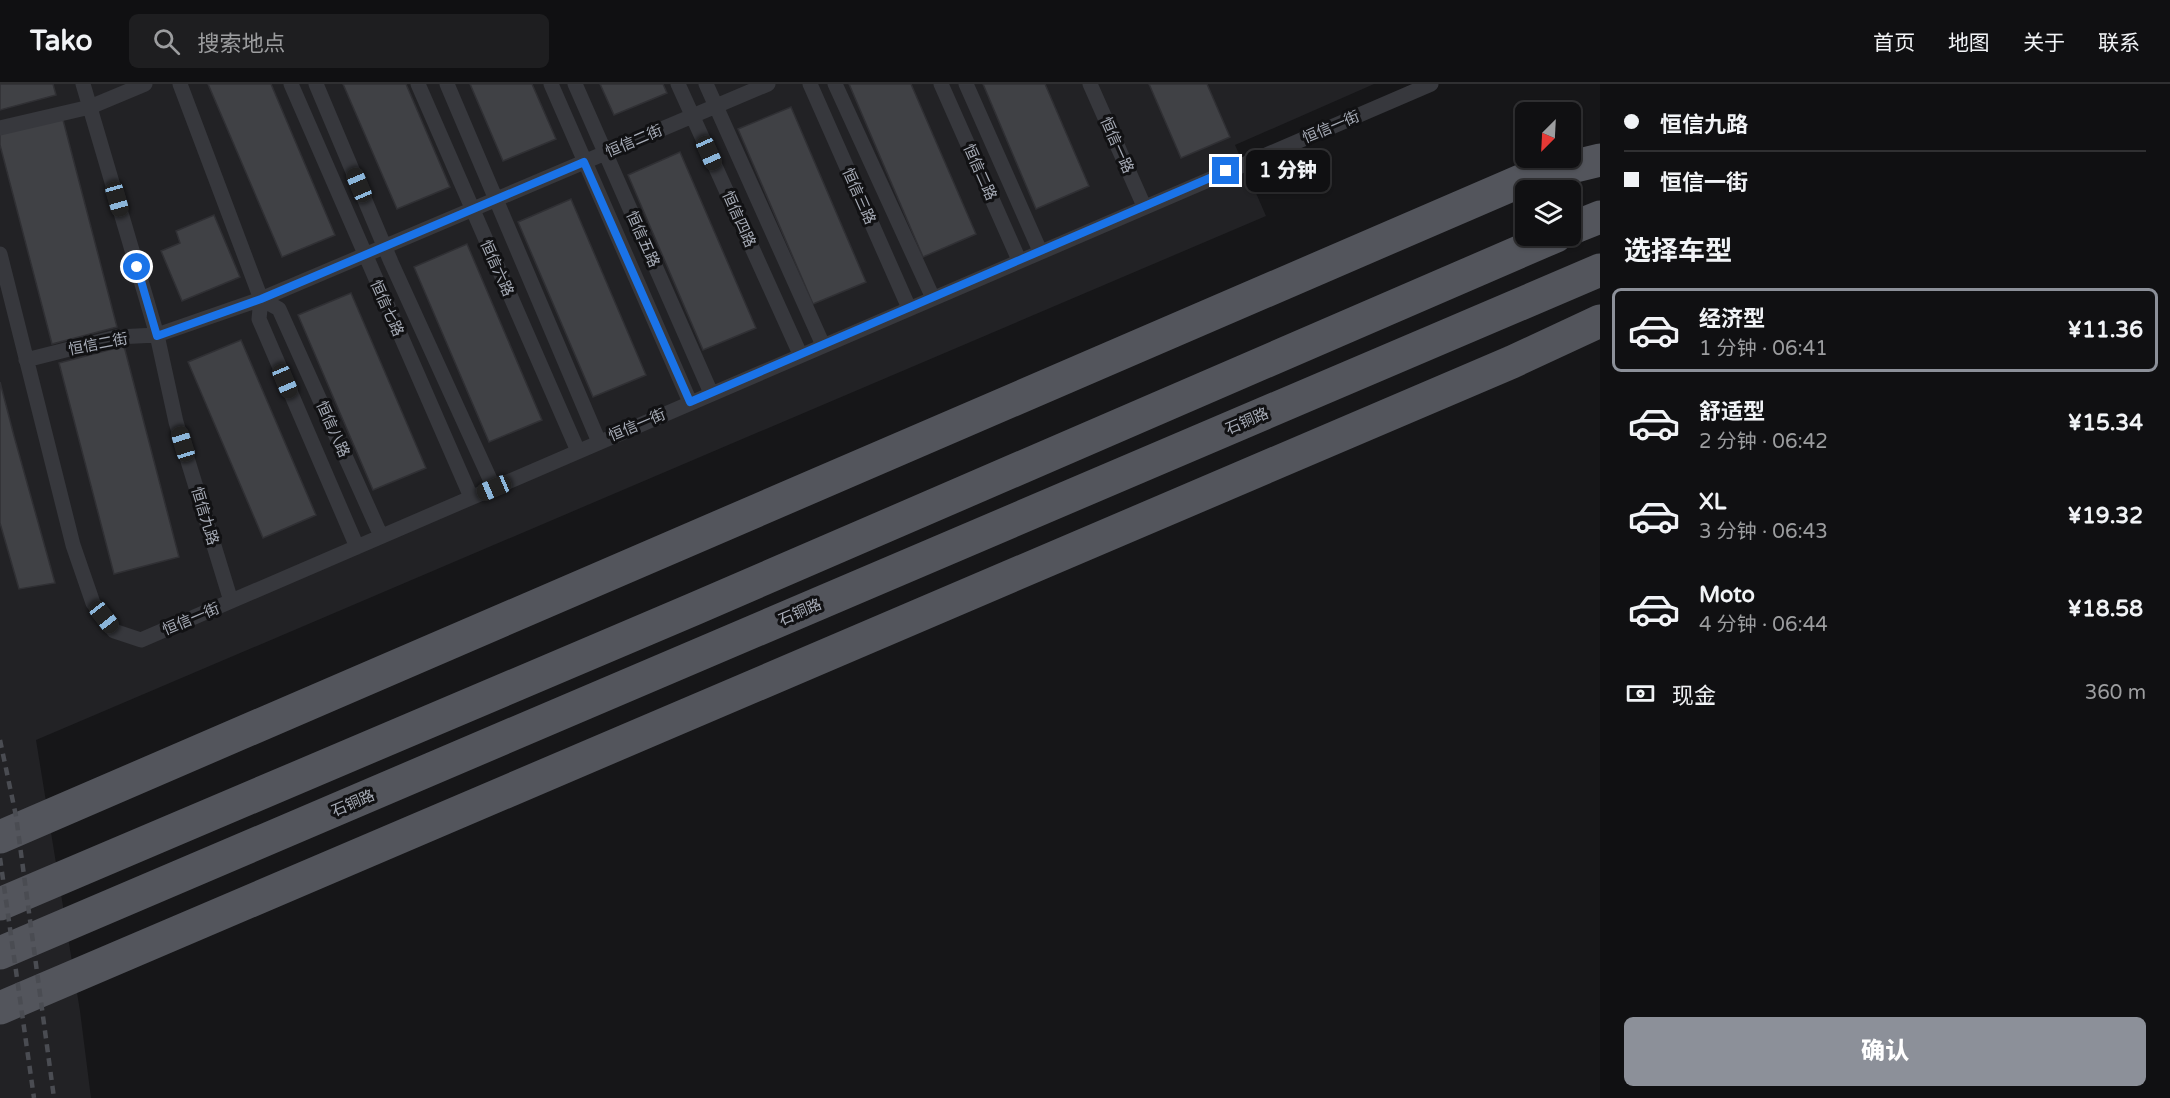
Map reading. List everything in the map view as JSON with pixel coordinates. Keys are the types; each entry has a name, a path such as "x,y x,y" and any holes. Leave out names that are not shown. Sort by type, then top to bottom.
{"main road":[{"path":"0,837 1530,177 1600,160"},
{"path":"1581,225 1600,217"},
{"path":"0,904 694,609 1533,246"},
{"name":"石铜路","path":"0,953 1600,270"},
{"path":"0,1008 1500,366 1600,321"}],"lane":[{"name":"恒信九路","path":"83,84 157,336 176,422 231,601"},
{"path":"0,128 90,107 145,84"},
{"name":"恒信八路","path":"180,84 261,299 259,319 357,547"},
{"name":"恒信七路","path":"291,84 471,497"},
{"name":"恒信七路","path":"316,84 385,246 494,488"},
{"name":"恒信六路","path":"418,84 578,451"},
{"name":"恒信六路","path":"447,84 599,442"},
{"name":"恒信五路","path":"551,84 690,402"},
{"name":"恒信五路","path":"575,84 711,393"},
{"name":"恒信四路","path":"678,84 800,354"},
{"name":"恒信四路","path":"706,84 822,345"},
{"name":"恒信二街","path":"26,360 117,337 157,336 261,299 495,197 768,84"},
{"name":"恒信三路","path":"810,84 909,308"},
{"name":"恒信三路","path":"835,84 933,298"},
{"name":"恒信二路","path":"941,84 1019,260"},
{"name":"恒信二路","path":"966,84 1041,251"},
{"name":"恒信一路","path":"1090,84 1144,206"},
{"name":"恒信一街","path":"26,360 73,545 93,603 114,631 141,640 800,354 1431,84"},
{"path":"0,254 26,360"},
{"name":"恒信八路","path":"261,299 279,309 381,536"}],"shaded area":[{"path":"0,84 1374,84 1235,145 1266,216 36,740 80,1011 91,1098 0,1098"}],"building":[{"path":"0,84 53,84 56,95 0,110"},
{"path":"208,84 271,84 335,235 282,257"},
{"path":"343,84 406,84 450,187 397,209"},
{"path":"470,84 532,84 556,139 503,161"},
{"path":"600,84 663,84 667,93 614,115"},
{"path":"849,84 911,84 976,234 923,257"},
{"path":"983,84 1045,84 1089,186 1036,209"},
{"path":"1149,84 1207,84 1230,137 1181,158"},
{"path":"791,107 866,282 813,304 738,129"},
{"path":"62,116 117,327 52,344 0,145 0,132"},
{"path":"680,152 756,328 703,350 628,175"},
{"path":"571,199 646,375 593,397 518,222"},
{"path":"214,215 240,277 182,301 161,251 180,243 176,231"},
{"path":"467,244 542,420 489,442 414,267"},
{"path":"351,293 426,468 373,490 298,315"},
{"path":"241,340 316,515 263,538 188,362"},
{"path":"124,346 179,557 114,574 59,363"},
{"path":"0,382 55,583 19,589 0,523"}],"railway":[{"path":"0,740 16,816 54,1098"},
{"path":"0,858 34,1098"}],"route":[{"path":"137,267 157,336 261,299 495,197 584,162 690,402 1226,171"}]}
